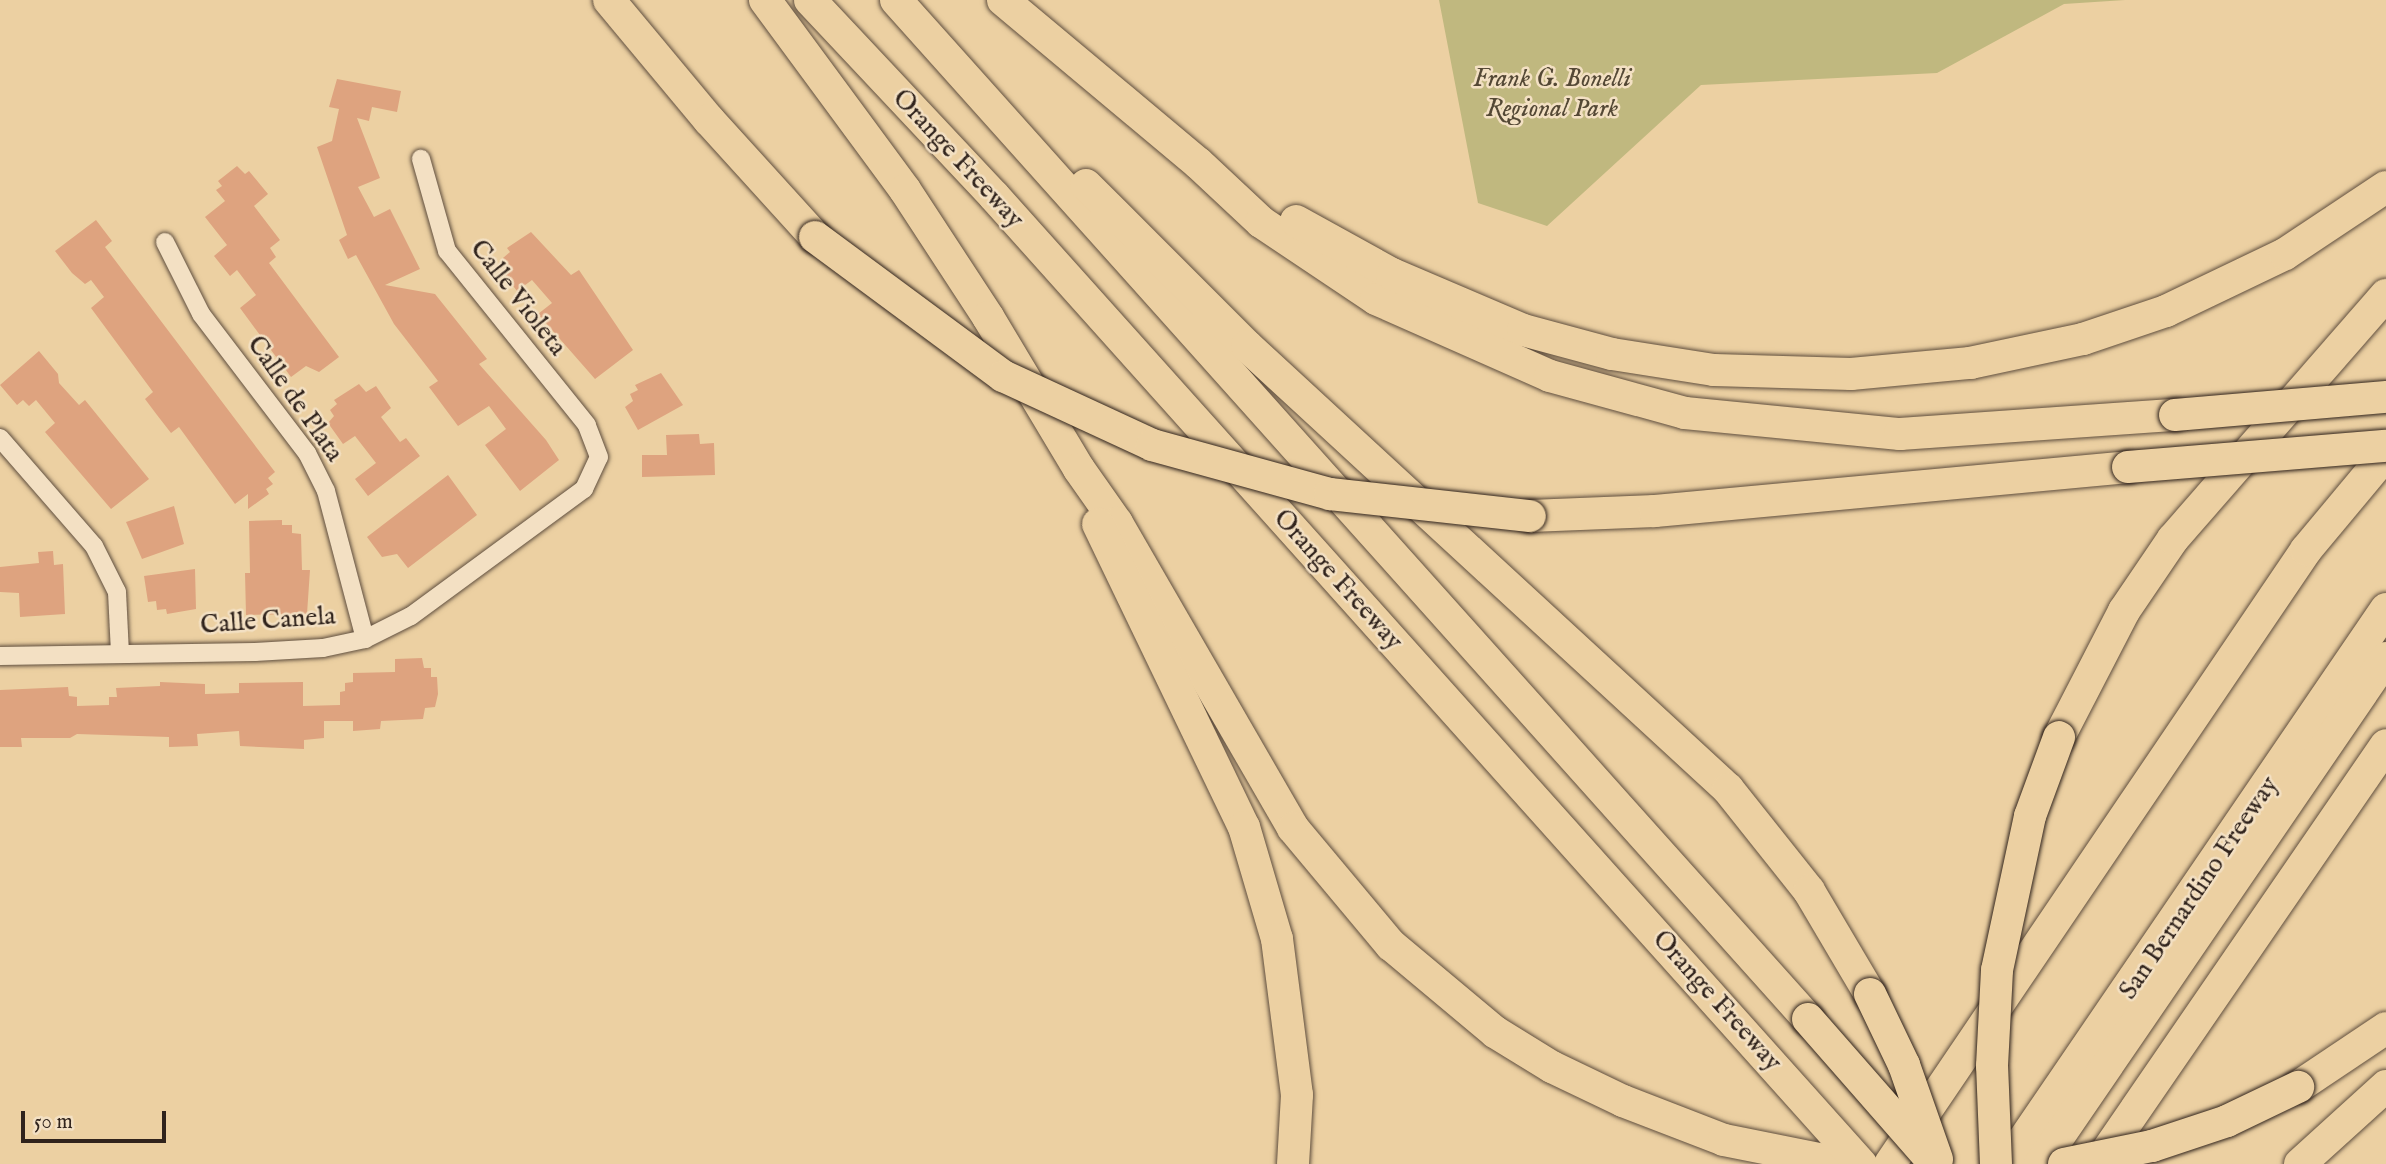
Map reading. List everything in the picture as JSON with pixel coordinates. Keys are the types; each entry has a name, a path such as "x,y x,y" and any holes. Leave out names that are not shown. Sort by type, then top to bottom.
{"highway":[{"path":"609,0 709,120 815,237 1003,376 1152,445 1330,494 1530,516 1655,511 2386,446"},
{"path":"765,0 905,190 988,317 1079,469 1117,523 1293,828 1391,945 1495,1032 1552,1067 1699,1132 1844,1164"},
{"name":"Orange Freeway","path":"810,0 994,196 1861,1164"},
{"path":"896,0 1937,1164"},
{"path":"1003,0 1198,163 1261,222 1376,299 1550,376 1685,413 1900,434 2386,397"},
{"path":"934,42 1124,220 1247,346 1728,789 1809,891 1870,995 1913,1089 1937,1164"},
{"path":"1198,163 1392,274 1523,330 1612,354 1714,370 1851,374 1970,363 2083,339 2166,311 2285,254 2386,187"},
{"path":"1996,1164 1992,1066 1997,970 2030,816 2059,737 2124,611 2173,539 2386,295"},
{"path":"1890,1164 2305,550 2386,454"},
{"path":"1079,469 1103,538 1244,827 1278,939 1297,1095 1293,1164"},
{"name":"San Bernardino Freeway","path":"2007,1164 2386,609"},
{"path":"2040,1164 2386,658"},
{"path":"2098,1164 2386,745"},
{"path":"2064,1164 2152,1146 2227,1121 2298,1087 2386,1028"},
{"path":"2300,1164 2386,1086"}],"street":[{"name":"Calle Violeta","path":"421,159 447,251 587,425 599,457"},
{"name":"Calle de Plata","path":"165,242 201,314 307,453 326,491 365,639"},
{"path":"0,438 94,546 117,592 120,654"},
{"name":"Calle Canela","path":"0,656 310,649 365,639 411,616 584,489 599,457"}],"green space":[{"name":"Frank G. Bonelli Regional Park","path":"1439,0 2125,0 2064,4 1937,73 1701,85 1547,226 1478,203"}],"building":[{"path":"337,79 401,91 397,112 372,107 369,121 357,118 380,178 358,187 374,217 390,209 420,269 385,285 435,294 487,359 479,364 546,440 559,460 520,491 485,445 506,429 489,406 458,426 429,387 438,381 394,324 356,255 348,259 339,240 347,235 317,147 332,141 339,109 329,107"},
{"path":"237,166 245,174 249,171 268,194 254,206 280,240 270,248 276,257 269,263 339,357 319,372 306,366 291,377 240,308 256,295 237,270 230,276 214,256 227,245 205,217 225,201 216,190 222,186 218,181"},
{"path":"96,220 112,241 105,247 275,472 268,478 273,484 266,489 269,494 248,509 248,494 235,504 179,427 171,433 145,399 153,392 91,308 104,297 91,280 85,284 72,273 55,251"},
{"path":"531,232 571,275 579,270 633,350 595,379 538,314 552,303 532,280 517,291 501,270 507,264 503,258 510,252 507,248"},
{"path":"39,351 58,374 59,383 79,405 85,400 149,479 111,509 45,432 55,423 36,400 29,406 23,400 17,405 0,385"},
{"path":"661,373 683,405 638,430 625,407 633,401 630,394 638,390 635,385"},
{"path":"359,384 366,392 376,386 391,408 381,417 400,442 406,438 420,456 368,496 355,479 376,463 355,436 343,444 328,423 334,416 330,410 337,404 334,400"},
{"path":"699,434 700,444 714,443 715,475 642,477 642,455 667,455 666,435"},
{"path":"448,475 477,515 408,568 397,554 382,557 367,537"},
{"path":"174,506 184,544 142,559 126,522"},
{"path":"282,520 282,525 292,525 292,533 301,534 302,570 310,570 307,614 246,615 245,573 250,573 249,521"},
{"path":"53,551 54,565 63,564 65,614 20,617 19,593 0,592 0,567 39,563 38,552"},
{"path":"195,569 196,609 167,614 166,609 157,610 156,601 148,602 144,576"},
{"path":"422,658 424,668 431,668 431,677 437,677 438,694 435,707 425,708 423,719 381,721 380,729 353,731 353,721 324,721 324,738 304,740 304,749 240,746 239,731 197,734 198,746 169,747 169,737 77,734 70,738 21,738 22,747 0,747 0,690 68,687 69,696 77,697 77,706 109,705 109,697 117,697 116,688 160,686 160,682 205,684 205,694 239,693 239,683 303,682 303,706 340,705 340,692 345,691 345,683 353,682 353,673 395,672 395,659"}]}
